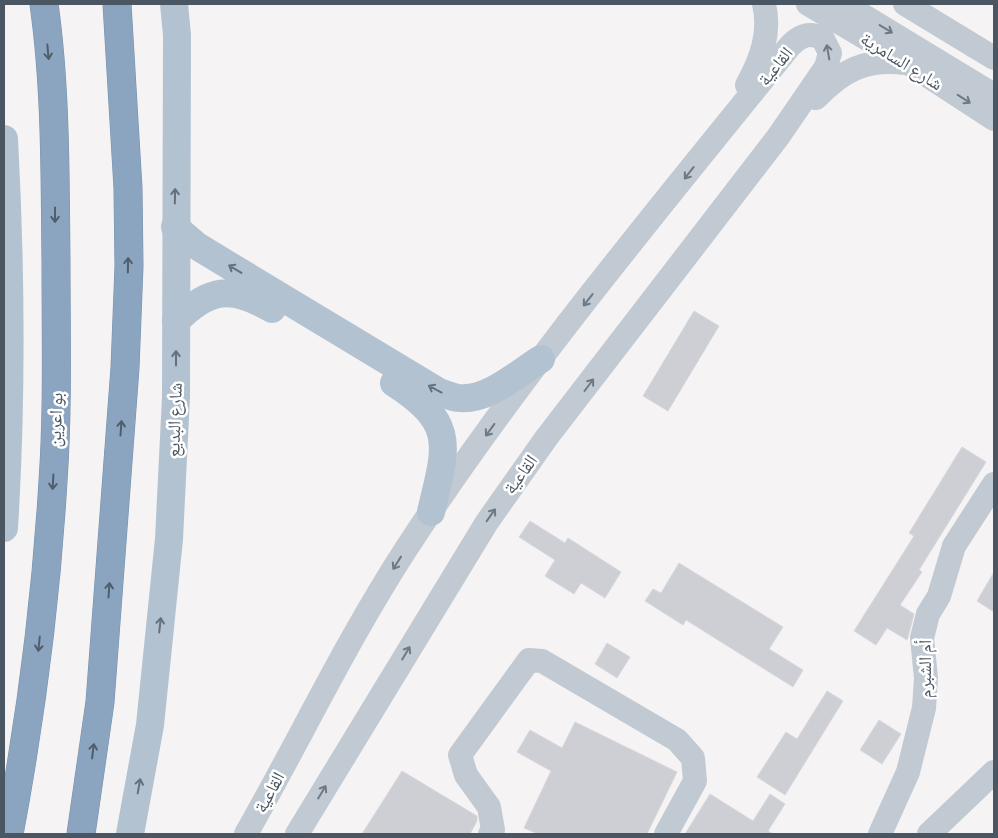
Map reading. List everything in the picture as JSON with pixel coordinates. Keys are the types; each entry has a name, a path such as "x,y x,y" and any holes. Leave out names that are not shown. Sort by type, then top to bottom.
{"highway":[{"name":"بو اعرين","path":"9,834 36,670 47,575 53,480 56,384 55,176 44,4"},
{"path":"81,834 100,702 125,368 129,266 128,188 117,4"}],"main road":[{"name":"شارع البديع","path":"130,834 150,725 169,539 176,397 177,35 174,4"},
{"path":"4,150 9,244 10,434 4,528"},
{"path":"175,227 197,246 439,392 458,398 476,397 491,390 541,359"},
{"path":"176,321 194,303 210,296 241,294 254,298 408,392 433,416 444,442 444,454 431,512"}],"street":[{"name":"القاعية","path":"719,134 760,57 766,24 764,4"},
{"name":"شارع السامرية","path":"808,4 908,63 994,119"},
{"name":"شارع السامرية","path":"844,4 994,95"},
{"path":"905,4 994,58"},
{"path":"945,28 975,36 994,46"},
{"name":"القاعية","path":"246,834 361,623 431,512 541,359 795,40 809,34 816,36 828,45 829,60 778,137 547,437 496,507 432,609 297,834"},
{"name":"القاعية","path":"778,137 838,78 860,66 874,62 908,63"},
{"name":"أم الشبرم","path":"880,834 908,772 924,708 926,678 922,638 928,614 939,596 954,546 994,484"},
{"path":"490,834 492,830 488,807 466,775 460,755 529,660 542,661 677,740 693,758 695,780 666,834"},
{"path":"929,834 994,772"}],"building":[{"path":"694,311 719,326 668,411 643,396"},
{"path":"962,447 986,462 919,570 922,572 900,605 914,614 907,640 887,628 876,645 854,631 914,536 909,533"},
{"path":"530,521 565,543 568,538 621,572 605,598 581,583 574,594 545,576 555,560 519,537"},
{"path":"679,563 783,627 769,649 803,670 793,687 686,620 683,625 645,601 653,589 661,593"},
{"path":"994,572 994,612 977,601"},
{"path":"607,643 630,657 617,678 595,664"},
{"path":"827,691 843,701 785,795 757,777 786,732 797,739"},
{"path":"879,720 901,734 882,764 860,750"},
{"path":"575,722 677,772 647,834 538,834 524,828 551,771 517,752 530,730 562,748"},
{"path":"402,771 477,816 477,821 470,834 362,834"},
{"path":"710,794 753,821 770,794 785,804 768,831 773,834 685,834"}]}
